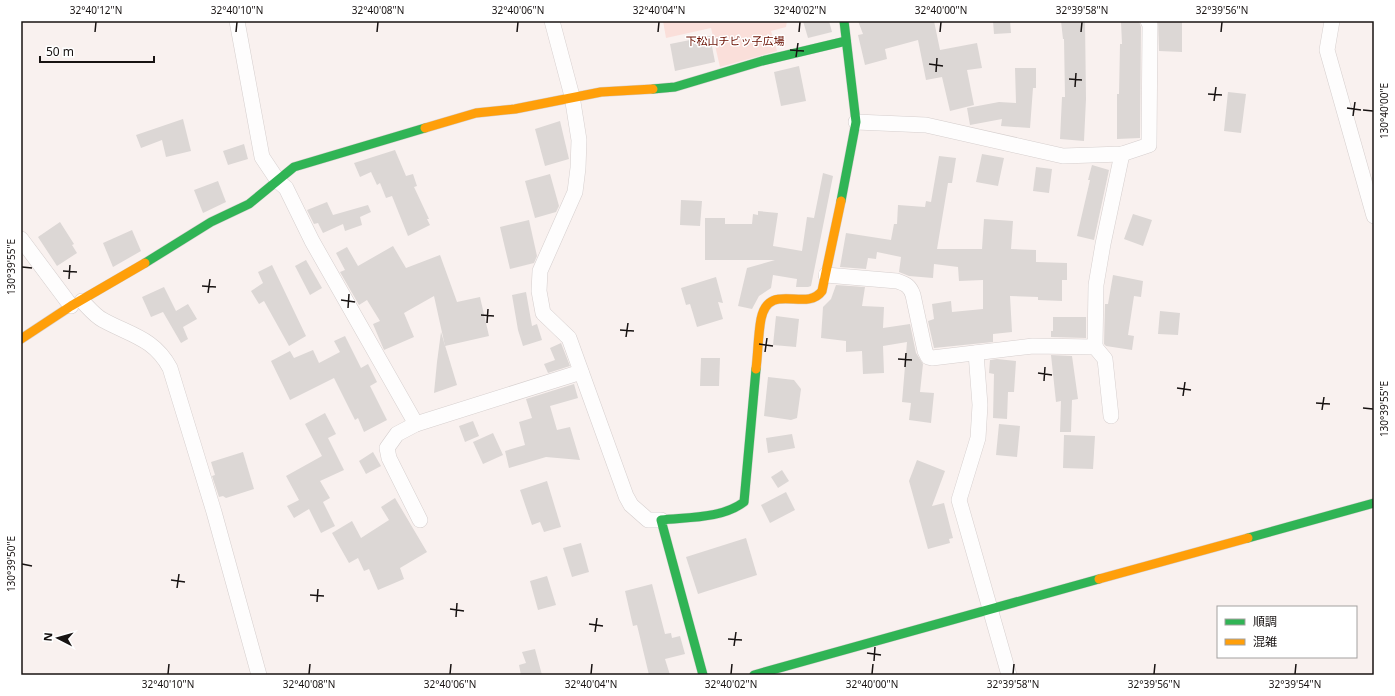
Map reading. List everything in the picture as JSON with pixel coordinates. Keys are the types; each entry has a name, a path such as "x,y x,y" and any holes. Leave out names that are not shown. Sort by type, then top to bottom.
{"street":[{"path":"237,21 262,157 278,181 286,188 312,241 416,424"},
{"path":"552,21 572,96 579,140 575,192 540,270 539,291 543,313 569,338 626,496 631,505 648,520 661,520 724,512 738,508 744,502 761,318 767,304 779,297 803,300 814,298 821,294 826,275 856,122 844,21"},
{"path":"856,122 926,125 1063,156 1122,154 1149,145 1150,25 1148,21"},
{"path":"1332,21 1327,50 1374,216"},
{"path":"21,338 211,222 250,204 294,167 476,113 515,109 572,96 601,92 675,87 762,61 846,41"},
{"path":"1111,416 1105,359 1095,347 1096,285 1122,154"},
{"path":"21,239 77,303 101,319 150,343 163,356 170,368 214,512 259,675"},
{"path":"826,275 898,281 907,284 911,288 913,294 925,351 928,357 932,358 1033,346 1095,347"},
{"path":"976,353 980,405 978,438 959,500 1009,675"},
{"path":"420,520 389,458 387,448 397,434 416,424 581,372"},
{"path":"754,675 1374,503"},
{"path":"661,520 703,675"}],"green space":[{"name":"下松山チビッ子広場","path":"663,21 787,21 786,27 771,31 777,51 720,67 711,28 666,38"}],"building":[{"path":"803,21 829,21 832,32 808,38"},
{"path":"858,21 934,21 940,50 977,43 982,68 967,70 974,105 950,111 942,77 926,80 918,40 885,49 887,59 865,65 858,35 863,34"},
{"path":"993,21 1010,21 1011,33 994,34"},
{"path":"1061,21 1085,21 1086,99 1084,141 1060,139 1062,97 1065,97 1064,39"},
{"path":"1139,21 1141,27 1140,138 1117,139 1117,94 1119,94 1120,44 1122,44 1121,22"},
{"path":"1158,21 1182,22 1182,52 1159,51"},
{"path":"710,36 715,62 675,71 670,44"},
{"path":"799,66 806,101 781,106 774,72"},
{"path":"1015,68 1036,68 1036,88 1033,88 1030,128 1001,126 1002,119 970,125 967,108 999,102 1016,103"},
{"path":"1228,92 1246,94 1241,133 1224,131"},
{"path":"183,119 191,151 166,157 162,140 141,148 136,135"},
{"path":"560,121 569,159 545,166 535,129"},
{"path":"244,144 248,159 228,165 223,151"},
{"path":"395,150 406,176 413,174 417,186 414,187 429,219 427,219 430,225 408,236 392,196 386,198 380,183 377,185 371,172 360,177 354,163"},
{"path":"982,154 1004,158 998,186 976,182"},
{"path":"939,156 956,158 952,183 948,183 937,249 982,249 984,219 1013,221 1011,249 1036,250 1036,262 1067,263 1067,280 1062,280 1062,301 1038,300 1038,297 1010,296 1012,332 993,334 993,342 934,348 928,321 934,319 932,304 951,301 952,312 983,309 983,280 959,281 958,267 934,264 933,278 909,276 899,272 901,257 877,252 876,259 868,258 866,269 840,267 846,233 891,240 894,224 897,224 898,205 925,207 926,201 931,202"},
{"path":"1092,165 1109,170 1094,240 1077,236"},
{"path":"1036,167 1052,169 1049,193 1033,191"},
{"path":"823,173 833,176 811,286 796,287 797,279 773,275 771,288 759,296 752,309 738,306 747,268 775,260 705,260 705,218 725,218 725,224 752,224 753,214 758,215 758,211 778,213 773,246 802,251 807,217 814,218"},
{"path":"550,174 559,206 556,212 535,218 525,181"},
{"path":"218,181 226,202 203,213 194,190"},
{"path":"681,200 702,201 700,226 680,225"},
{"path":"327,202 333,215 368,205 371,212 360,217 362,225 345,231 343,224 323,233 318,223 314,224 307,210"},
{"path":"1133,214 1152,220 1143,246 1124,239"},
{"path":"529,220 537,256 534,263 510,269 500,227"},
{"path":"60,222 74,244 72,245 77,253 57,266 38,237"},
{"path":"132,230 141,251 113,267 103,243"},
{"path":"393,246 406,268 440,255 457,302 480,297 489,336 445,346 434,296 404,313 414,337 384,350 373,324 380,321 367,300 359,305 340,272 345,270 336,253 347,247 358,266"},
{"path":"306,260 322,288 310,295 295,266"},
{"path":"272,265 306,336 289,346 264,301 259,304 251,291 263,283 258,272"},
{"path":"1113,275 1143,281 1141,297 1134,296 1128,335 1134,336 1132,350 1106,346 1104,344 1105,304 1108,304"},
{"path":"716,277 723,303 718,302 723,319 697,327 690,304 686,305 681,288"},
{"path":"836,285 865,287 862,306 884,307 883,328 910,324 916,353 923,364 920,392 934,393 931,423 909,420 911,403 902,402 907,342 883,346 884,373 863,374 862,351 846,352 846,341 821,338 823,307 831,299"},
{"path":"164,287 176,311 188,304 197,319 183,327 188,339 181,343 163,312 151,317 142,297"},
{"path":"526,292 532,326 537,324 542,340 523,346 518,330 512,295"},
{"path":"1160,311 1180,313 1178,335 1158,334"},
{"path":"776,316 799,319 796,347 773,345"},
{"path":"1053,317 1086,317 1086,338 1051,337 1051,331 1053,331"},
{"path":"441,332 457,385 434,393 437,362"},
{"path":"345,336 361,368 368,364 377,382 370,386 387,420 364,432 358,418 355,420 334,378 290,400 271,361 290,351 294,358 313,350 319,363 340,352 334,341"},
{"path":"561,343 570,366 548,373 544,364 555,360 550,348"},
{"path":"1051,355 1072,356 1078,399 1072,400 1071,432 1060,432 1061,401 1056,402"},
{"path":"701,358 720,358 719,386 700,386"},
{"path":"997,359 1016,361 1014,392 1008,392 1007,419 993,418 994,374 989,373 990,360"},
{"path":"768,377 794,380 801,389 797,418 791,420 764,416"},
{"path":"574,384 578,398 550,406 557,430 570,427 580,460 546,457 509,468 505,451 525,445 519,422 532,418 526,399"},
{"path":"325,413 336,434 328,438 344,470 320,481 330,498 323,502 335,526 321,533 309,509 294,518 287,506 299,500 286,476 322,456 305,424"},
{"path":"473,421 479,436 465,442 459,426"},
{"path":"999,424 1020,426 1017,457 996,455"},
{"path":"493,433 503,455 483,464 473,442"},
{"path":"792,434 795,448 768,453 766,438"},
{"path":"1064,435 1095,436 1093,469 1063,468"},
{"path":"243,452 254,489 226,498 223,496 219,497 212,476 215,475 211,462"},
{"path":"373,452 381,466 366,474 359,461"},
{"path":"917,460 945,471 932,506 944,503 953,538 949,539 950,543 928,549 909,481"},
{"path":"782,470 789,481 778,488 771,477"},
{"path":"547,481 561,527 544,532 540,522 532,525 520,490"},
{"path":"786,492 795,510 770,523 761,505"},
{"path":"395,498 427,552 400,568 404,579 378,590 369,569 364,571 358,558 349,563 332,533 352,521 361,538 389,520 381,507"},
{"path":"746,538 757,575 698,594 686,557"},
{"path":"581,543 589,572 572,577 563,548"},
{"path":"547,576 556,605 538,610 530,581"},
{"path":"652,584 665,634 671,633 672,638 680,636 685,654 665,659 670,675 649,675 637,625 633,626 625,591"},
{"path":"535,649 542,675 521,675 519,665 526,663 522,652"}],"traffic: fast":[{"path":"841,201 856,122 844,21"},
{"path":"653,89 675,87 762,61 846,41"},
{"path":"145,263 211,222 249,204 294,167 425,128"},
{"path":"703,675 661,520 704,516 725,512 744,502 756,369"},
{"path":"1248,538 1374,503"},
{"path":"754,675 1099,579"}],"traffic: slow":[{"path":"425,128 476,113 515,109 601,92 653,89"},
{"path":"756,369 760,325 765,308 772,301 780,299 807,299 815,297 822,291 841,201"},
{"path":"21,339 71,306 145,263"},
{"path":"1099,579 1248,538"}]}
